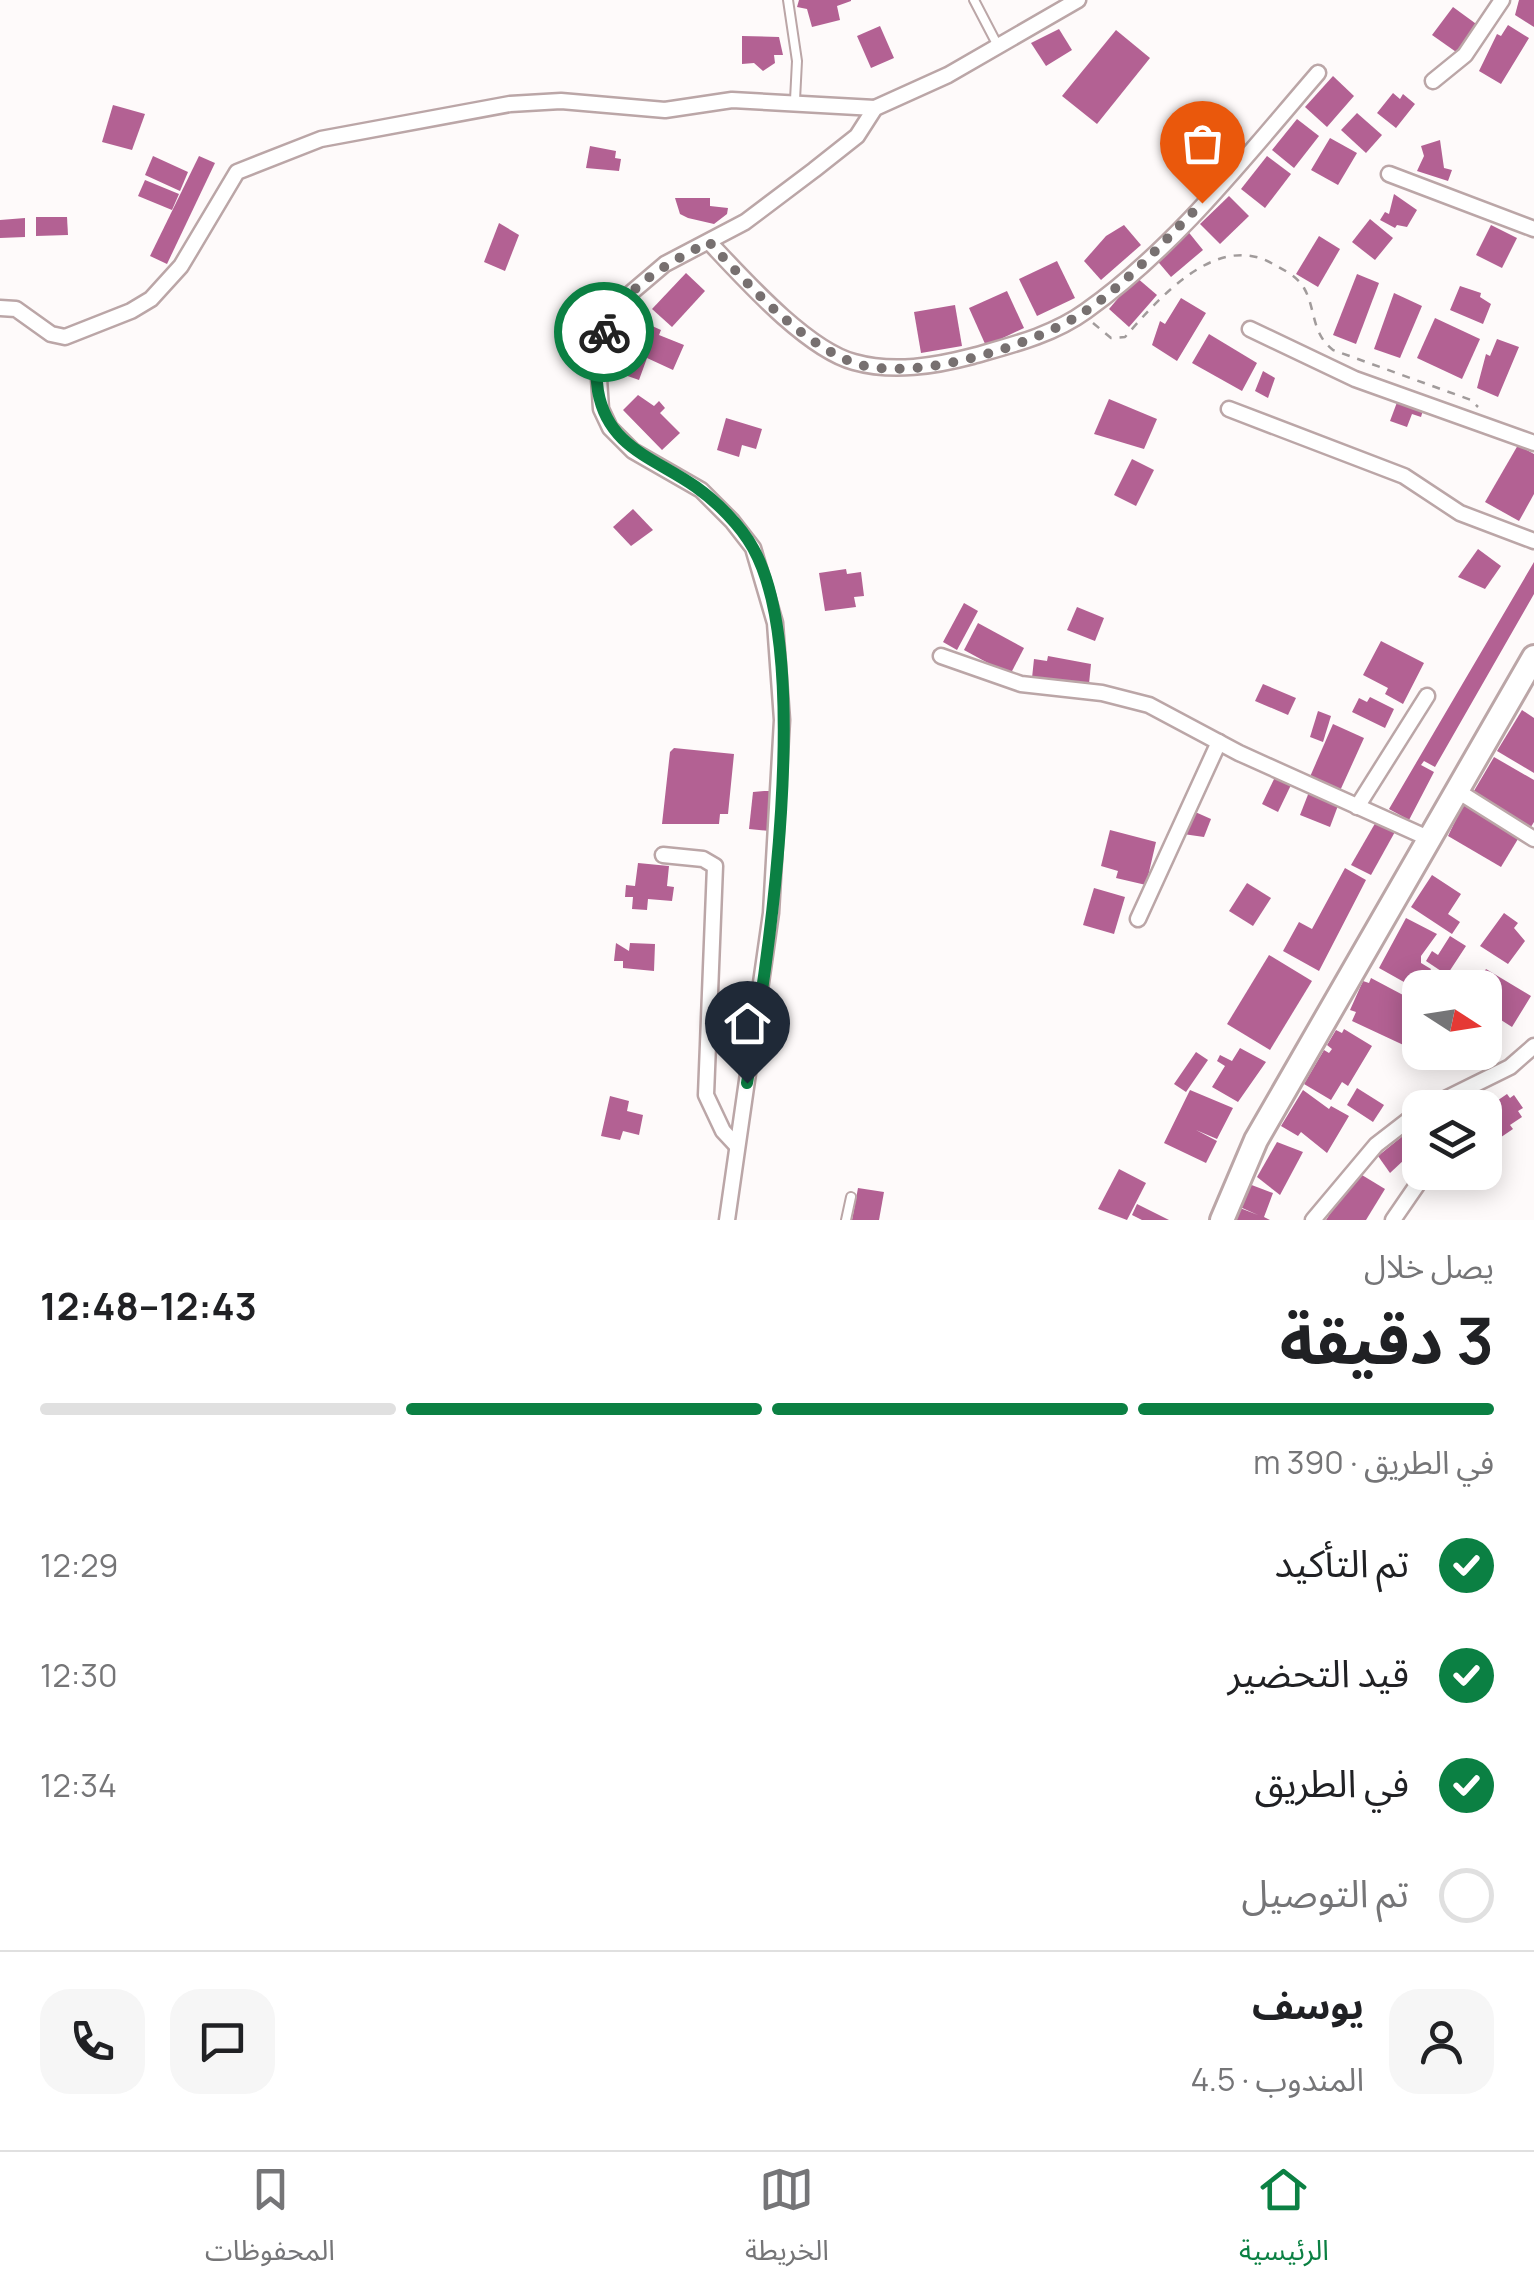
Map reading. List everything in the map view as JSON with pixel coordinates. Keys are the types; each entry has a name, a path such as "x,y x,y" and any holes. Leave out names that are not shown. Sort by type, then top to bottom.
{"main road":[{"path":"1222,1220 1256,1140 1534,657"}],"street":[{"path":"0,308 16,308 51,334 65,337 131,311 151,299 181,266 237,172 321,140 510,104 585,102 666,110 732,100 795,100 875,108 898,101 1078,0"},
{"path":"1433,81 1464,54 1502,0"},
{"path":"709,242 765,302 850,362 883,367 938,365 1040,336 1087,311 1223,183 1318,73"},
{"path":"727,1220 772,913 782,759 782,674 776,622 753,548 701,490 632,451 610,428 601,410 597,348 619,305 665,264 745,222 856,136 875,108"},
{"path":"1388,174 1534,228"},
{"path":"1250,329 1356,380 1486,422 1534,443"},
{"path":"1229,409 1404,476 1460,513 1534,542"},
{"path":"942,656 1021,684 1130,699 1430,839"},
{"path":"1357,807 1427,696"},
{"path":"1138,919 1219,742"},
{"path":"1456,790 1534,839"},
{"path":"664,855 703,859 715,866 706,1095 723,1131 737,1146"},
{"path":"1463,1090 1510,1067 1534,1046"},
{"path":"1313,1220 1376,1145 1402,1125"},
{"path":"1393,1220 1414,1190"}],"lane":[{"path":"788,0 797,61 795,100"},
{"path":"974,0 998,46"},
{"path":"846,1220 851,1197"}],"path":[{"path":"1087,311 1090,321 1108,336 1122,338 1174,287 1205,266 1226,255 1251,254 1294,276 1304,288 1321,340 1332,350 1472,400 1486,422"}],"building":[{"path":"799,0 851,1 837,6 840,20 812,27 807,9 797,7"},
{"path":"1519,0 1534,0 1534,27 1515,15"},
{"path":"1453,7 1479,26 1459,54 1432,35"},
{"path":"1508,25 1529,38 1501,84 1479,71 1497,34 1501,36"},
{"path":"880,26 894,58 871,68 857,36"},
{"path":"1059,29 1072,50 1046,66 1031,43"},
{"path":"1116,30 1150,58 1097,124 1062,96"},
{"path":"742,36 779,37 783,55 774,55 775,63 763,71 754,63 742,64"},
{"path":"1333,76 1354,96 1327,127 1305,107"},
{"path":"1393,93 1400,99 1403,94 1415,104 1396,128 1377,113"},
{"path":"113,105 145,114 132,150 102,142"},
{"path":"1357,113 1382,135 1366,153 1341,130"},
{"path":"1297,119 1319,136 1294,168 1272,150"},
{"path":"1330,138 1357,153 1338,185 1311,170"},
{"path":"1440,140 1444,168 1452,170 1448,181 1417,171 1424,156 1421,146"},
{"path":"590,146 616,151 615,158 621,159 619,171 586,168"},
{"path":"153,156 188,172 180,191 145,175"},
{"path":"199,156 215,163 167,264 150,256"},
{"path":"1267,156 1291,174 1265,208 1241,189"},
{"path":"145,180 179,194 172,210 138,196"},
{"path":"1394,194 1417,210 1407,227 1395,228 1380,220 1385,212 1389,214"},
{"path":"1229,196 1249,216 1220,244 1200,224"},
{"path":"675,198 710,198 710,206 728,208 727,214 714,224 688,218 680,214"},
{"path":"36,217 67,217 68,235 36,236"},
{"path":"25,218 25,237 0,238 0,220"},
{"path":"1370,219 1393,238 1375,260 1352,242"},
{"path":"499,223 519,235 505,271 484,262"},
{"path":"1124,225 1141,245 1101,280 1084,261 1106,236"},
{"path":"1491,225 1517,238 1502,268 1476,255"},
{"path":"1186,229 1203,250 1171,277 1154,257"},
{"path":"1319,236 1340,249 1318,287 1296,274"},
{"path":"1057,261 1075,298 1037,316 1019,279"},
{"path":"686,273 705,291 672,327 652,309"},
{"path":"1357,274 1379,283 1356,344 1333,335"},
{"path":"1136,277 1157,295 1129,327 1109,309"},
{"path":"1460,286 1481,293 1480,297 1491,304 1483,324 1450,310"},
{"path":"1007,291 1024,328 986,346 969,308"},
{"path":"1394,293 1422,306 1400,358 1374,349"},
{"path":"1181,298 1206,313 1177,361 1152,345 1160,321 1165,324"},
{"path":"955,305 962,346 921,353 914,312"},
{"path":"1435,318 1480,339 1462,379 1417,358"},
{"path":"641,321 661,330 659,335 684,345 673,370 647,358 639,380 619,373"},
{"path":"1209,334 1257,363 1242,391 1192,363"},
{"path":"1497,339 1519,347 1498,397 1477,388 1486,354 1490,356"},
{"path":"1263,371 1275,378 1268,398 1255,391"},
{"path":"638,395 654,406 659,401 665,408 660,413 680,433 662,450 623,410"},
{"path":"1399,397 1424,407 1421,417 1412,414 1407,427 1390,421"},
{"path":"1109,399 1157,419 1144,449 1094,434"},
{"path":"726,418 762,429 756,449 742,445 739,457 717,450"},
{"path":"1518,445 1534,454 1534,494 1519,521 1485,502"},
{"path":"1132,459 1154,470 1136,506 1114,495"},
{"path":"633,509 653,530 631,546 613,527"},
{"path":"1478,549 1501,566 1485,589 1458,577"},
{"path":"1534,562 1534,594 1435,767 1424,761 1421,765 1434,772 1409,820 1389,809"},
{"path":"846,569 847,574 861,572 864,596 854,597 856,607 825,611 819,573"},
{"path":"964,603 978,611 957,650 943,642"},
{"path":"1077,607 1104,618 1095,641 1067,630"},
{"path":"978,623 1024,648 1010,675 964,650"},
{"path":"1381,641 1424,663 1403,704 1385,694 1388,688 1363,675"},
{"path":"1048,656 1091,664 1089,684 1037,682 1032,678 1034,659 1047,661"},
{"path":"1263,684 1296,698 1288,715 1255,701"},
{"path":"1370,697 1394,709 1385,728 1352,712 1359,698 1367,702"},
{"path":"1522,710 1534,718 1534,773 1497,751"},
{"path":"1318,711 1331,716 1323,742 1310,737"},
{"path":"1333,724 1364,738 1339,793 1309,779"},
{"path":"674,748 734,754 728,814 720,814 719,824 662,824 670,752"},
{"path":"1494,757 1534,780 1534,822 1529,830 1471,796"},
{"path":"1275,777 1291,785 1278,812 1262,804"},
{"path":"774,791 770,831 749,829 753,792"},
{"path":"1309,792 1339,803 1330,827 1300,815"},
{"path":"1465,801 1521,834 1501,867 1448,836"},
{"path":"1193,811 1211,819 1204,837 1183,834"},
{"path":"1377,820 1396,830 1371,875 1351,865"},
{"path":"1110,830 1156,842 1146,885 1116,878 1118,871 1101,866"},
{"path":"638,863 669,866 667,886 674,887 672,901 648,899 647,910 632,909 633,897 625,897 626,885 635,886"},
{"path":"1345,868 1366,880 1319,971 1283,951 1299,922 1312,929"},
{"path":"1432,875 1461,894 1448,914 1460,922 1452,934 1411,907"},
{"path":"1247,883 1271,898 1253,926 1229,911"},
{"path":"1094,888 1125,897 1114,934 1083,925"},
{"path":"1504,913 1518,923 1514,928 1525,941 1508,964 1480,946"},
{"path":"1406,918 1437,934 1421,956 1421,963 1430,970 1402,970 1402,981 1379,968"},
{"path":"1450,936 1466,946 1450,970 1440,970 1426,961 1432,951 1438,955"},
{"path":"616,943 629,951 630,943 655,944 654,971 623,968 623,961 614,961"},
{"path":"1269,955 1312,981 1270,1050 1227,1024"},
{"path":"1371,978 1402,994 1402,1044 1352,1021 1356,1012 1350,1010 1363,981 1369,983"},
{"path":"1502,979 1531,996 1512,1027 1502,1021"},
{"path":"1344,1029 1372,1046 1348,1086 1342,1082 1331,1100 1304,1084 1324,1050 1329,1053 1332,1049 1327,1045 1336,1030 1342,1033"},
{"path":"1240,1048 1266,1062 1238,1102 1212,1087 1225,1066 1217,1061 1220,1055 1232,1061"},
{"path":"1196,1052 1208,1060 1186,1092 1174,1084"},
{"path":"1357,1088 1384,1105 1373,1122 1347,1105"},
{"path":"1190,1090 1233,1108 1217,1139 1196,1130 1217,1141 1206,1163 1164,1143"},
{"path":"1303,1090 1329,1109 1331,1106 1349,1116 1327,1153 1301,1132 1298,1136 1281,1126"},
{"path":"1514,1095 1523,1108 1518,1111 1522,1117 1502,1136 1502,1097"},
{"path":"610,1096 629,1101 627,1111 643,1115 639,1135 623,1131 620,1140 601,1136"},
{"path":"1402,1137 1402,1162 1390,1173 1378,1156"},
{"path":"1277,1142 1303,1152 1280,1195 1257,1177"},
{"path":"1119,1169 1146,1183 1127,1220 1098,1209"},
{"path":"1357,1172 1385,1189 1366,1220 1326,1220"},
{"path":"1249,1184 1273,1193 1264,1217 1270,1220 1236,1220 1240,1208 1258,1215 1240,1207"},
{"path":"858,1188 884,1192 879,1220 852,1220"},
{"path":"1137,1204 1169,1220 1142,1220 1132,1215"}],"way so far":[{"path":"604,332 619,305 665,264 709,242 765,302 850,362 883,367 938,365 1040,336 1087,311 1156,251 1202,203"}],"route":[{"path":"604,332 597,348 596,375 601,410 610,428 632,451 701,490 732,521 753,548 776,622 782,674 782,759 772,913 747,1083"}]}
